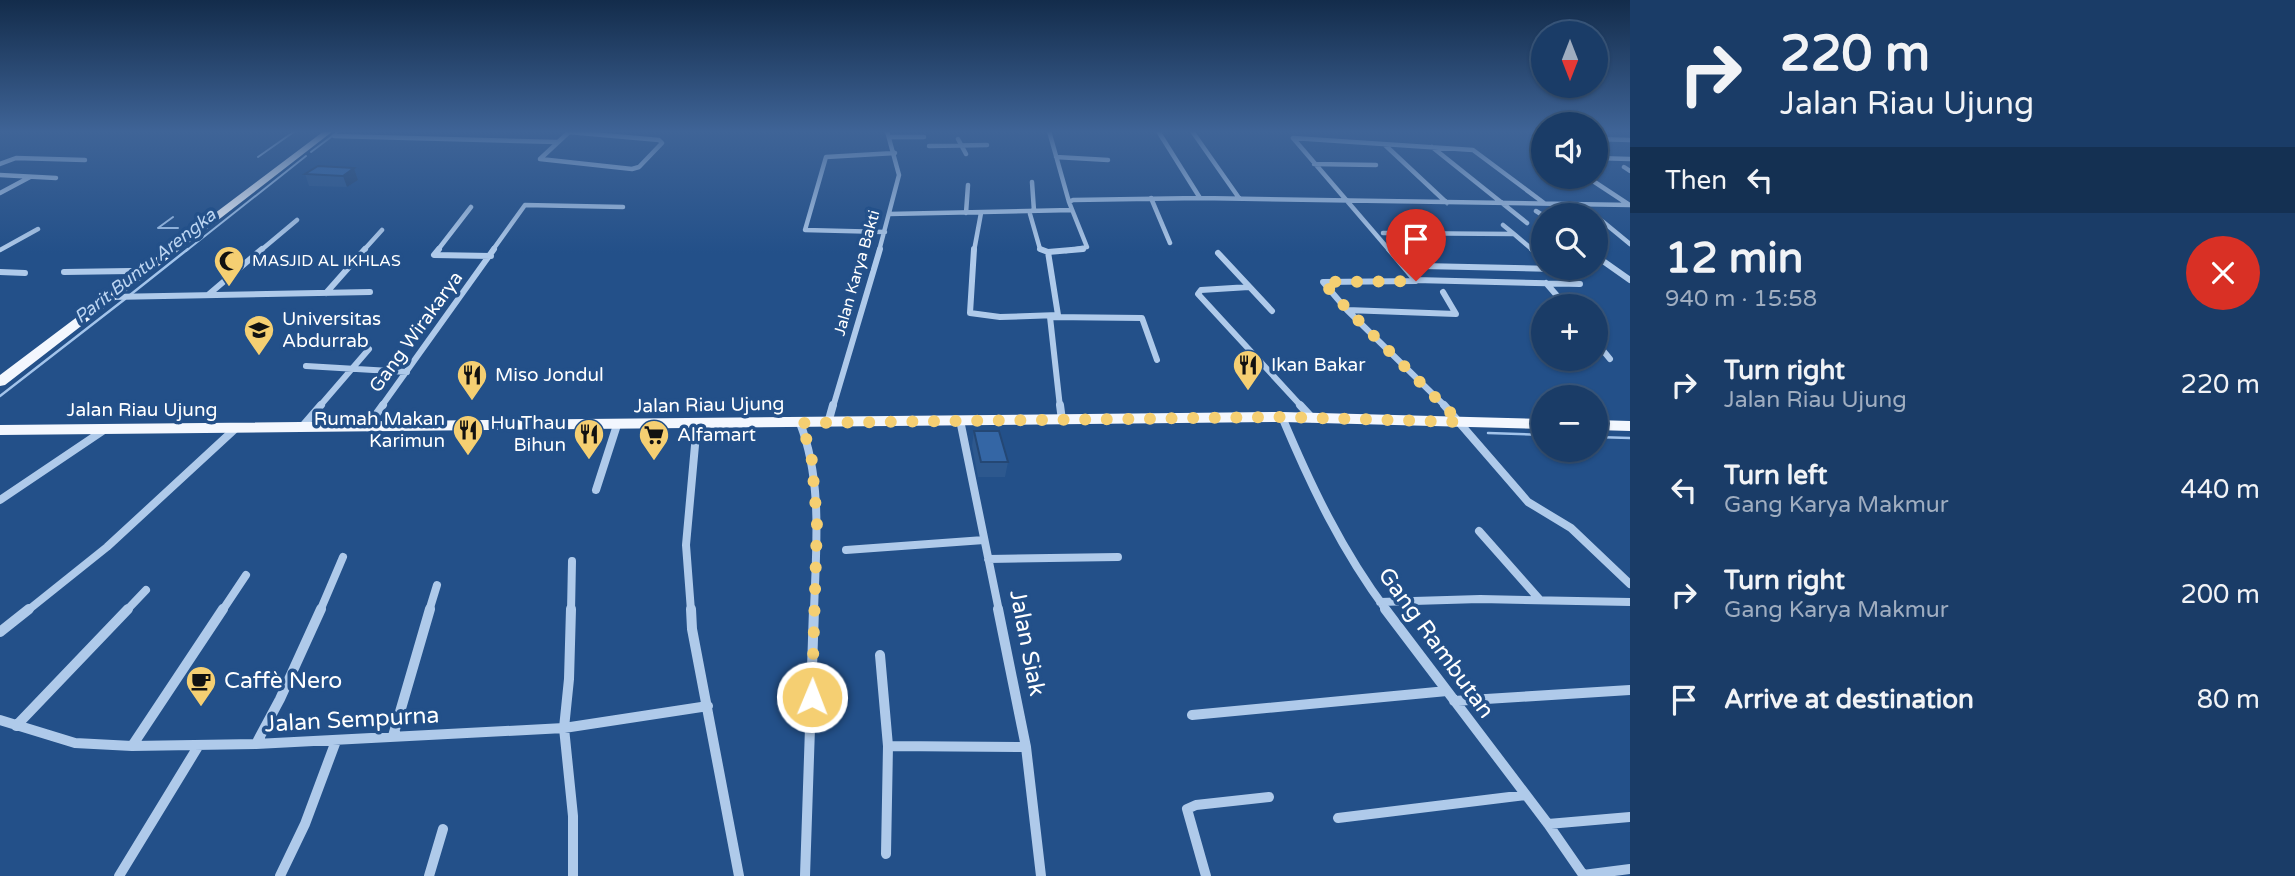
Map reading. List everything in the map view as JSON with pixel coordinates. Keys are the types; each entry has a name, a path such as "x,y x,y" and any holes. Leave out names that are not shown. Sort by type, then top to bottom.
{"main road":[{"path":"0,371 263,172"},
{"path":"0,382 116,298 281,172"},
{"name":"Jalan Riau Ujung","path":"0,430 1282,417 1531,424"},
{"path":"1608,425 1630,426"}],"street":[{"path":"822,172 805,230 885,232"},
{"name":"Jalan Karya Bakti","path":"828,423 885,232 898,172"},
{"path":"1032,182 1032,213 1040,250 1081,250 1087,247 1072,210 1061,172"},
{"path":"1184,172 1200,198"},
{"path":"1221,172 1240,198"},
{"path":"1321,172 1415,280"},
{"path":"1414,172 1447,203"},
{"path":"1463,172 1527,223"},
{"path":"1503,172 1543,203"},
{"path":"0,175 56,178"},
{"path":"0,193 32,177"},
{"path":"966,213 968,185"},
{"path":"1605,189 1628,205"},
{"path":"1151,198 1170,243"},
{"path":"1071,201 1240,198 1531,204"},
{"name":"Gang Wirakarya","path":"367,427 525,205 623,207"},
{"path":"1608,205 1628,205"},
{"name":"Gang Wirakarya","path":"471,206 434,255 491,256"},
{"path":"889,214 1032,213 1072,210"},
{"path":"981,213 972,268 971,313 976,316 1142,318 1157,360"},
{"path":"208,296 297,220"},
{"path":"1503,225 1531,248"},
{"path":"1608,226 1630,244"},
{"path":"0,250 38,229"},
{"path":"326,293 382,230"},
{"path":"1383,233 1514,234"},
{"path":"1046,252 1058,315"},
{"path":"1218,253 1272,311"},
{"path":"1608,264 1630,280"},
{"path":"1422,266 1531,268"},
{"path":"64,272 131,271"},
{"path":"0,272 25,272"},
{"path":"1580,284 1325,280 1325,285 1348,310 1460,422 1528,502 1571,528 1630,584"},
{"path":"1546,283 1556,294"},
{"path":"1249,287 1202,290 1198,294 1312,418"},
{"path":"116,298 370,292"},
{"path":"1348,310 1456,314 1443,292"},
{"path":"1058,315 1049,319 1062,420"},
{"path":"301,428 369,349"},
{"path":"306,366 407,372"},
{"name":"Gang Rambutan","path":"1282,417 1312,489 1334,531 1380,602 1548,824 1583,875"},
{"name":"Jalan Siak","path":"960,420 1026,747 1041,876"},
{"path":"697,423 686,545 692,629 739,876"},
{"path":"800,423 811,451 817,522 805,876"},
{"path":"596,490 617,425"},
{"path":"0,632 107,547 236,428"},
{"path":"0,500 105,429"},
{"path":"1479,531 1540,600"},
{"path":"846,550 984,540"},
{"path":"988,559 1118,556"},
{"path":"256,744 282,701 297,659 343,557"},
{"path":"572,561 569,679 564,728 573,816 573,876"},
{"path":"132,746 246,575"},
{"path":"393,736 436,585"},
{"path":"16,726 146,590"},
{"path":"1380,602 1630,602"},
{"path":"880,655 888,746 887,854"},
{"path":"1454,701 1630,690"},
{"path":"1192,715 1447,691"},
{"name":"Jalan Sempurna","path":"0,720 75,743 132,746 256,744 564,728 708,706"},
{"path":"281,876 305,824 336,741"},
{"path":"119,876 199,745"},
{"path":"888,746 1026,747"},
{"path":"1338,818 1525,795"},
{"path":"1206,876 1187,809 1196,805 1269,797"},
{"path":"1548,824 1630,817"},
{"path":"429,876 443,829"},
{"path":"1583,875 1630,869"}],"building":[{"path":"308,172 349,172 343,176 305,174"},
{"path":"974,431 999,431 1008,462 981,462"}],"waterway":[{"name":"Parit Buntu Arengka","path":"186,251 286,172"},
{"path":"173,217 158,228 178,228"},
{"name":"Parit Buntu Arengka","path":"130,295 188,249"},
{"name":"Parit Buntu Arengka","path":"0,396 125,299"},
{"path":"1488,433 1531,435"},
{"path":"1608,437 1630,438"}],"place":[{"name":"MASJID AL IKHLAS","path":"229,288"},
{"name":"Universitas Abdurrab","path":"259,357"},
{"name":"Ikan Bakar","path":"1248,392"},
{"name":"Miso Jondul","path":"472,402"},
{"name":"Rumah Makan Karimun","path":"468,457"},
{"name":"Hu Thau Bihun","path":"589,461"},
{"name":"Alfamart","path":"654,462"},
{"name":"Caffè Nero","path":"201,708"}],"route":[{"path":"812,697 817,522 811,451 800,423 1282,417 1460,422 1323,282 1416,281"}]}
